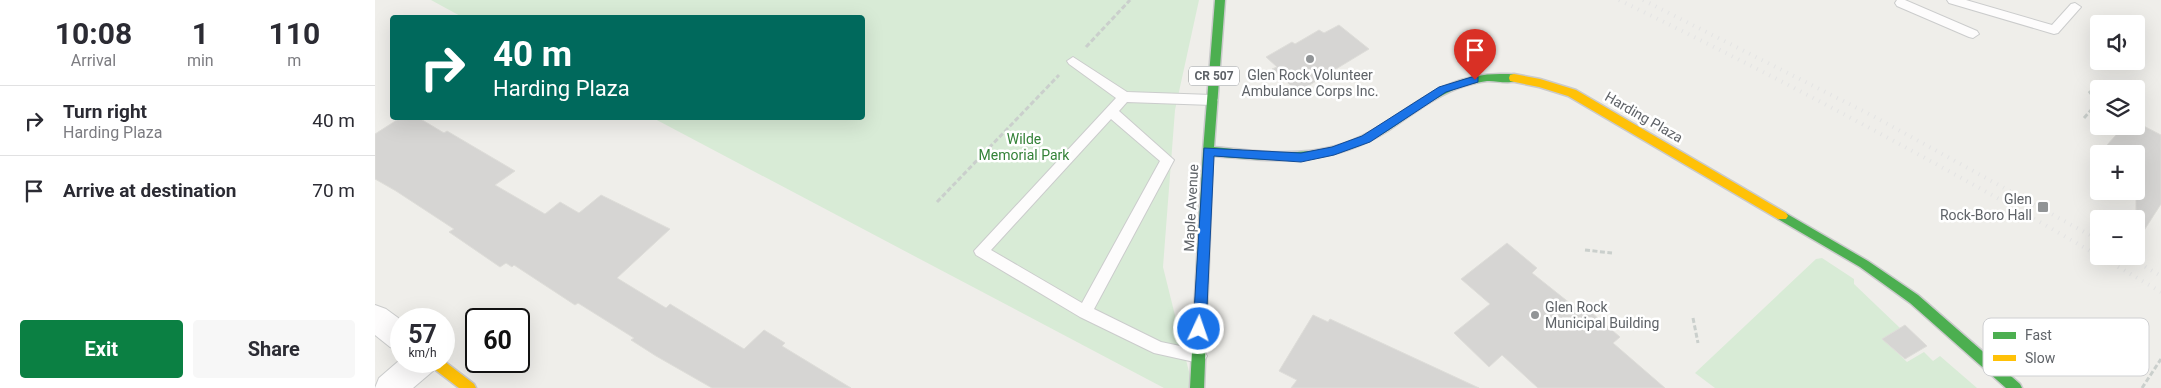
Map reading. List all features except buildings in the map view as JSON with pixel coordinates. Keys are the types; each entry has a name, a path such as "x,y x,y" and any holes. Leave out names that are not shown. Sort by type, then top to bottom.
{"street":[{"name":"Maple Avenue","path":"1197,388 1208,151 1220,0"},
{"name":"Harding Plaza","path":"1208,151 1301,158 1334,151 1366,139 1443,90 1466,81 1489,77 1517,78 1546,83 1572,93 1864,264 1914,299 1983,360"},
{"path":"375,318 390,329"},
{"path":"390,388 408,373"},
{"path":"449,373 469,388"},
{"name":"Harding Plaza","path":"2001,376 2015,388"}],"lane":[{"path":"1953,0 2054,30 2075,8"},
{"path":"1901,3 1973,34"},
{"path":"1073,61 1124,97 1212,100"},
{"path":"1124,97 981,251 1085,312 1159,348 1199,356"},
{"path":"1085,312 1167,160 1110,111"}],"path":[{"path":"937,202 1046,90"},
{"path":"2084,118 2090,111"},
{"path":"1585,250 1612,253"},
{"path":"1693,318 1698,343"},
{"path":"2142,388 2161,359"}],"green space":[{"name":"Wilde Memorial Park","path":"431,0 1199,0 1175,110 1163,267 1193,388 1164,388 657,120 865,120 865,15 458,15"},
{"path":"1822,258 1854,279 1854,284 1900,328 1883,339 1907,362 1924,352 1933,361 1940,356 1977,388 1715,388 1695,373 1816,259"}],"railway":[{"path":"1619,0 1861,124 2090,251"},
{"path":"1643,0 1873,116 2090,235"},
{"path":"2115,265 2161,292"},
{"path":"2142,265 2161,276"}],"traffic: fast":[{"path":"1197,388 1208,151 1220,0"},
{"path":"1208,151 1275,157 1308,156 1325,153 1341,149 1364,139 1442,91 1463,82 1487,78 1514,78"},
{"path":"1782,216 1864,264 1914,299 1983,360"},
{"path":"2001,376 2015,388"}],"traffic: slow":[{"path":"1514,78 1540,83 1572,93 1782,216"},
{"path":"450,373 469,388"}],"place":[{"name":"Glen Rock Volunteer Ambulance Corps Inc.","path":"1310,59"},
{"name":"Glen Rock-Boro Hall","path":"2043,207"},
{"name":"Glen Rock Municipal Building","path":"1535,315"}],"route":[{"path":"1199,329 1208,151 1301,158 1334,151 1366,139 1443,90 1466,81 1475,80"}]}
